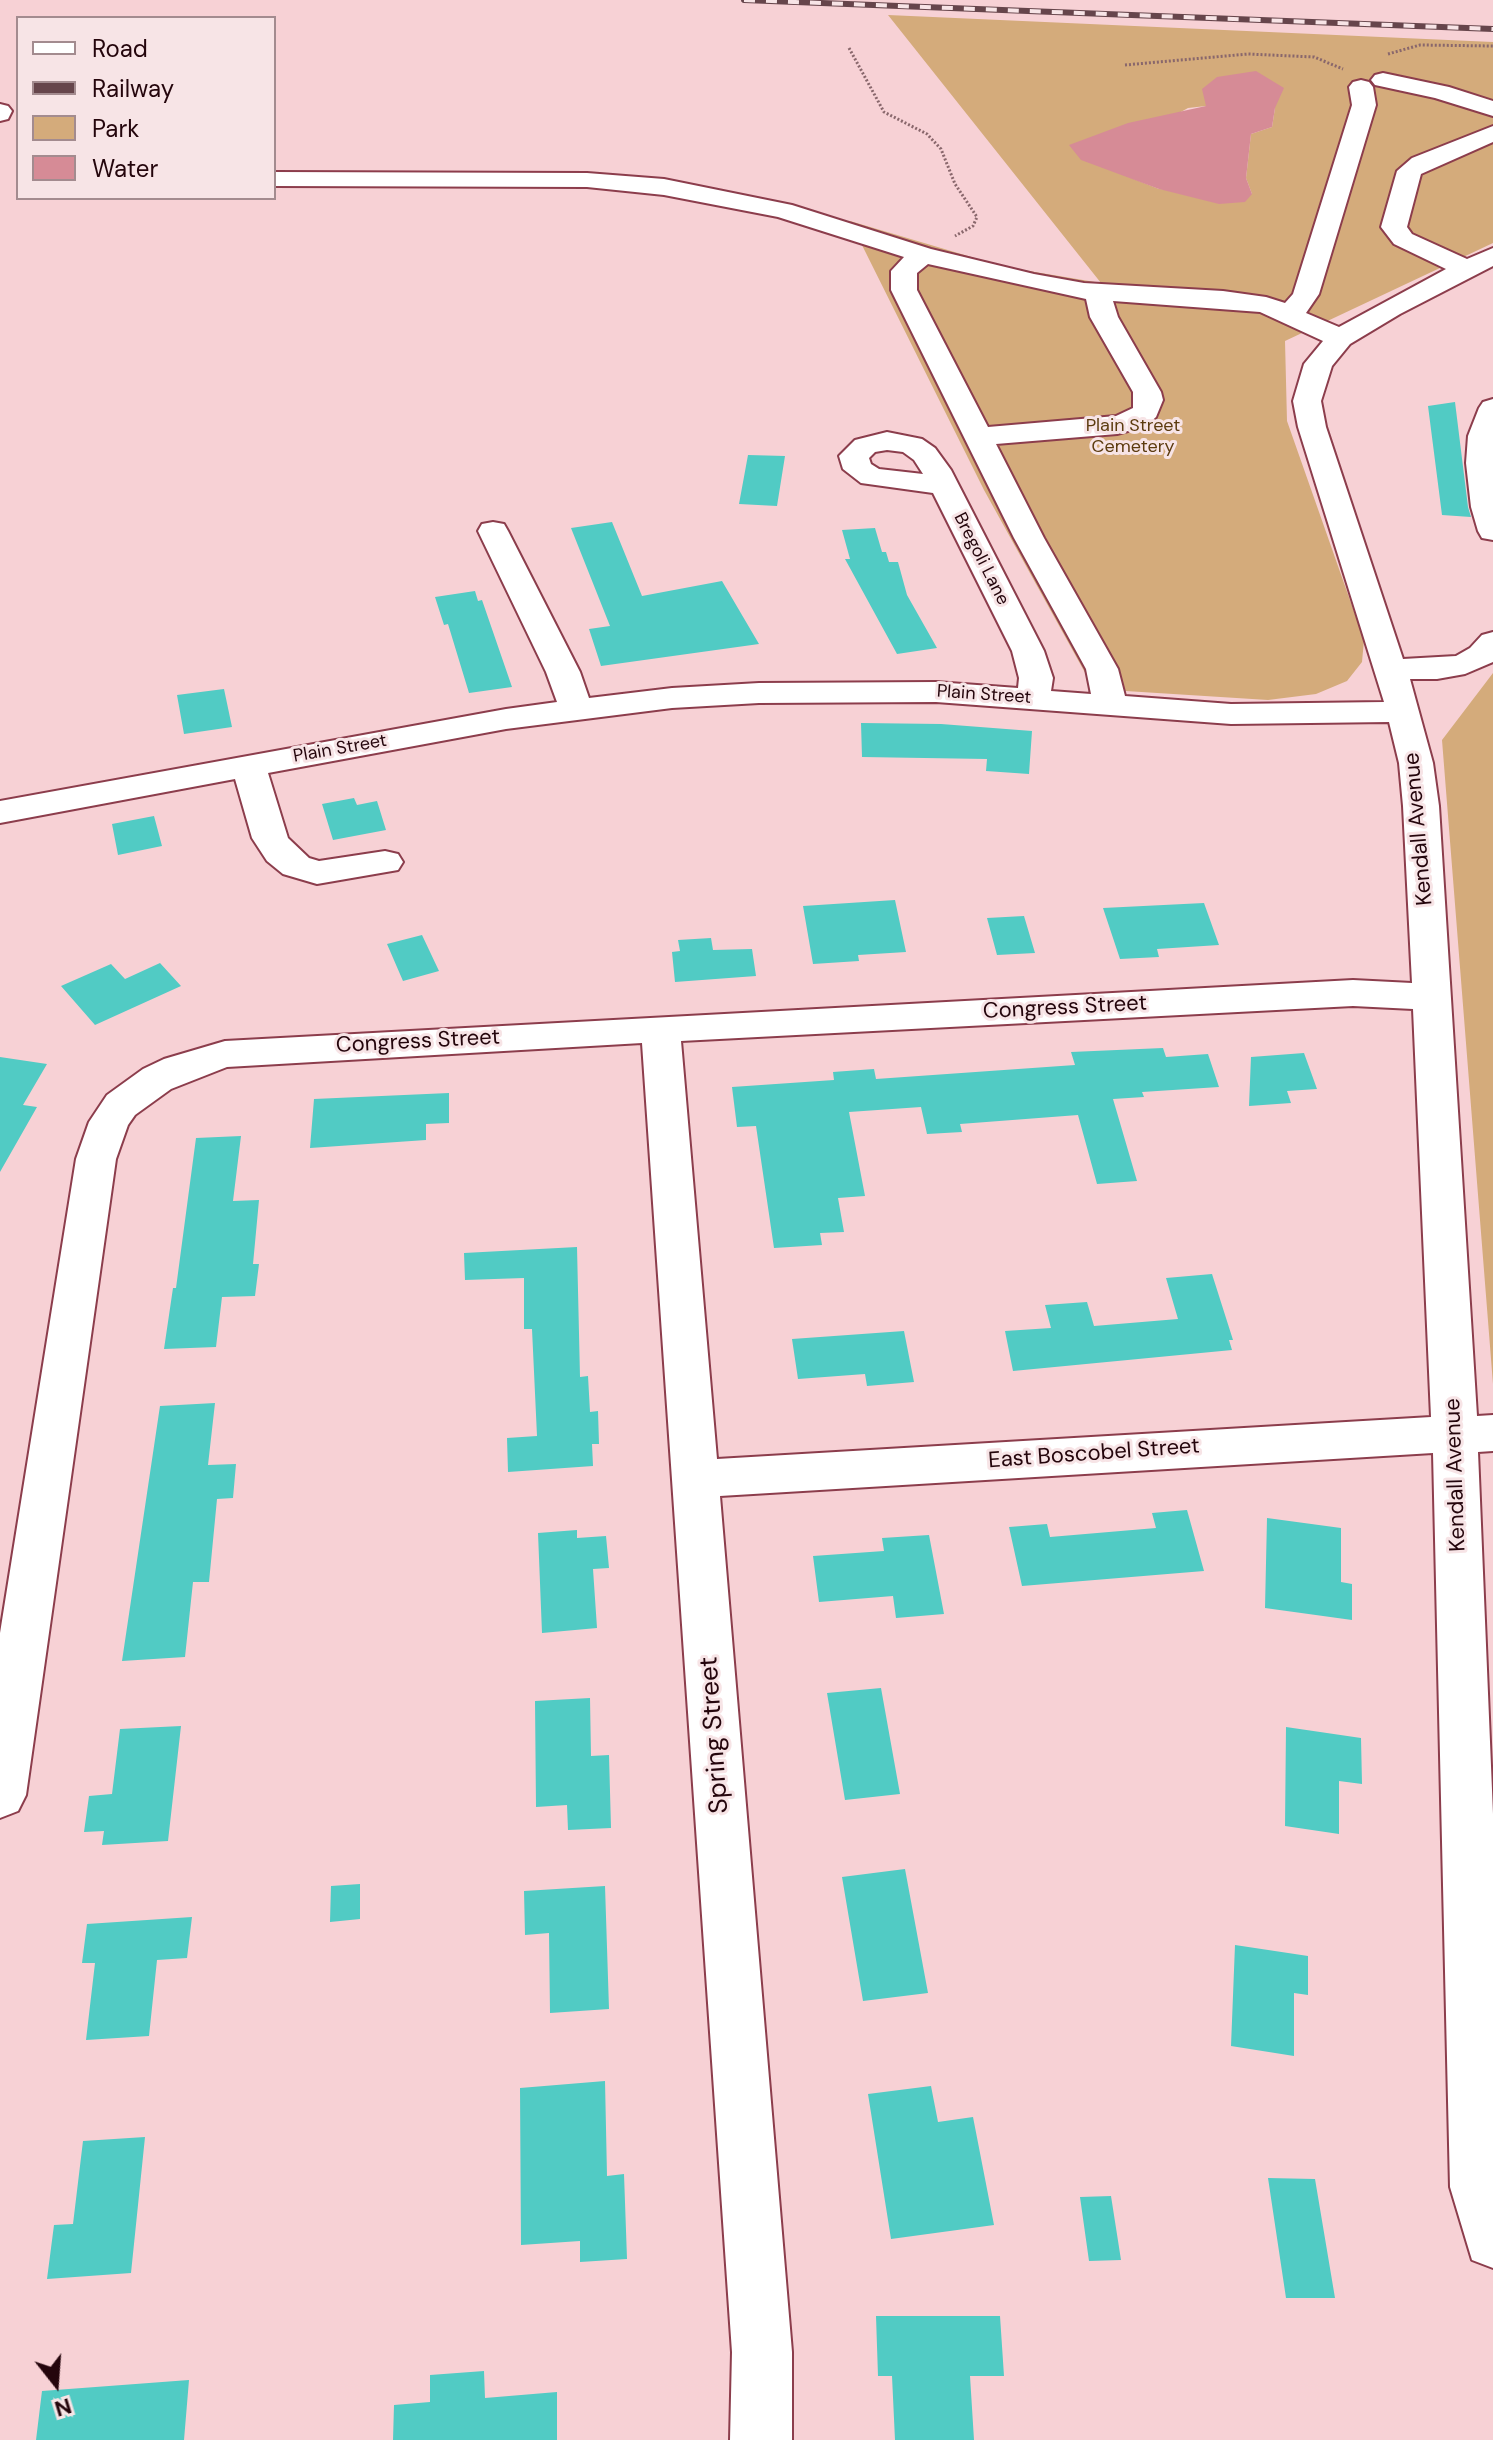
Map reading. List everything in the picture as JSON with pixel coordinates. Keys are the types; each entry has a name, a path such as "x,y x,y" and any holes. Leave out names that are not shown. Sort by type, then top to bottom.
{"street":[{"path":"1288,314 1306,294 1364,105 1358,77 1441,92 1493,109"},
{"path":"1480,263 1398,236 1394,227 1407,175 1412,168 1493,133"},
{"path":"276,179 568,180 645,185 760,204 923,255 1026,281 1100,292 1266,305 1340,338"},
{"path":"1402,196 1430,188"},
{"path":"923,255 904,271 904,290 933,353 1038,555 1102,669 1108,687 1108,705"},
{"path":"1404,712 1322,459 1307,401 1318,364 1340,338 1381,312 1480,263"},
{"path":"979,437 1117,425 1136,420 1146,411 1149,400 1147,392 1104,317 1099,302 1100,292"},
{"path":"1493,408 1483,436 1481,463 1486,507 1493,531"},
{"name":"Bregoli Lane","path":"943,485 878,478 856,466 854,456 875,443 895,442 921,450 943,485 1032,660 1036,678 1033,698"},
{"path":"493,531 563,672 576,708"},
{"path":"1391,669 1437,669 1465,664 1482,655 1493,642"},
{"name":"Plain Street","path":"0,812 576,708 657,699 759,693 936,692 1231,714 1404,712"},
{"name":"Kendall Avenue","path":"1404,712 1416,763 1421,806 1431,997 1474,1434 1479,2187 1493,2239"},
{"path":"248,766 270,838 280,853 296,866 317,873 385,862"},
{"name":"Congress Street","path":"0,1795 96,1159 109,1122 121,1105 167,1074 225,1054 278,1049 1353,993 1431,997"},
{"name":"Spring Street","path":"661,1030 762,2352 761,2440"},
{"name":"East Boscobel Street","path":"695,1479 1474,1434"}],"path":[{"path":"1125,65 1202,56 1263,54 1314,57 1358,77 1374,60 1405,47 1429,44 1493,46"},
{"path":"849,48 879,106 937,143 955,184 977,217 973,226 923,255"}],"green space":[{"name":"Plain Street Cemetery","path":"888,15 1493,42 1493,243 1285,341 1287,421 1364,640 1362,662 1347,681 1316,694 1268,700 1094,689 984,490 850,221 1005,267 1101,283","holes":["1188,108 1275,108 1272,127 1251,134 1246,178 1252,194 1159,189 1091,162"]},
{"path":"1493,673 1493,1384 1442,740"}],"water":[{"path":"1256,71 1284,88 1275,108 1272,127 1251,134 1246,178 1252,194 1245,202 1219,204 1159,189 1081,160 1069,145 1128,123 1206,106 1202,89 1217,77"}],"building":[{"path":"1455,402 1471,517 1442,515 1428,406"},
{"path":"748,455 785,456 777,506 739,504"},
{"path":"612,522 642,596 722,581 759,644 601,666 589,629 610,626 571,528"},
{"path":"875,528 882,552 886,552 889,562 898,562 907,595 937,648 897,654 845,559 850,559 842,530"},
{"path":"475,591 478,601 482,600 512,687 469,693 448,624 444,625 435,597"},
{"path":"224,689 232,727 184,734 177,695"},
{"path":"861,723 941,724 1032,731 1029,774 986,771 987,759 862,757"},
{"path":"354,798 357,805 377,801 386,830 333,840 322,804"},
{"path":"154,816 162,846 118,855 112,824"},
{"path":"895,900 906,952 858,955 859,961 813,964 803,906"},
{"path":"1204,903 1219,945 1157,949 1159,957 1120,959 1103,908"},
{"path":"1024,916 1035,953 997,955 987,918"},
{"path":"422,935 439,971 403,981 387,944"},
{"path":"711,938 713,950 752,949 756,976 675,982 672,952 680,951 678,940"},
{"path":"160,963 181,986 95,1025 61,986 111,964 125,979"},
{"path":"1163,1048 1166,1057 1208,1054 1219,1087 1142,1092 1144,1097 1113,1099 1137,1181 1097,1184 1078,1115 960,1124 962,1132 927,1134 921,1107 849,1112 865,1196 838,1198 844,1232 820,1233 822,1245 774,1248 756,1126 737,1127 732,1087 834,1080 833,1072 874,1069 876,1079 1075,1065 1071,1052"},
{"path":"1304,1053 1317,1089 1287,1091 1291,1103 1249,1106 1251,1057"},
{"path":"0,1057 47,1064 23,1105 37,1107 0,1172"},
{"path":"449,1093 449,1123 426,1124 426,1140 310,1148 314,1099"},
{"path":"241,1136 233,1201 259,1200 253,1264 259,1264 255,1296 222,1297 216,1347 164,1349 173,1288 176,1288 196,1138"},
{"path":"577,1247 580,1377 588,1376 590,1412 598,1411 599,1444 592,1444 593,1466 508,1472 507,1438 537,1436 532,1329 524,1329 524,1278 465,1280 464,1253"},
{"path":"1212,1274 1233,1340 1229,1340 1232,1350 1013,1371 1005,1331 1051,1328 1045,1305 1087,1302 1094,1326 1178,1319 1166,1278"},
{"path":"904,1331 914,1382 867,1386 865,1374 798,1379 792,1339"},
{"path":"215,1403 208,1465 236,1464 233,1498 217,1499 209,1582 193,1582 185,1657 122,1661 160,1406"},
{"path":"1187,1510 1204,1571 1022,1586 1009,1527 1047,1524 1050,1537 1156,1528 1152,1513"},
{"path":"1267,1518 1341,1528 1341,1582 1352,1584 1352,1620 1265,1608"},
{"path":"577,1530 577,1538 606,1536 609,1568 593,1569 597,1628 542,1633 538,1533"},
{"path":"929,1535 944,1614 896,1618 893,1596 819,1602 813,1556 884,1551 882,1538"},
{"path":"881,1688 900,1794 845,1800 827,1693"},
{"path":"590,1698 591,1756 609,1755 611,1828 568,1830 567,1805 536,1807 535,1701"},
{"path":"181,1726 168,1841 102,1845 104,1831 84,1832 89,1796 112,1794 120,1729"},
{"path":"1286,1727 1361,1738 1362,1784 1339,1781 1339,1834 1285,1826"},
{"path":"905,1869 928,1993 863,2001 842,1877"},
{"path":"360,1884 360,1919 330,1922 331,1886"},
{"path":"605,1886 609,2009 550,2013 549,1933 525,1935 524,1891"},
{"path":"192,1917 187,1958 157,1960 149,2036 86,2040 95,1963 82,1963 87,1924"},
{"path":"1235,1945 1308,1956 1308,1995 1294,1993 1294,2056 1231,2046"},
{"path":"605,2081 607,2176 624,2174 627,2259 580,2262 580,2241 521,2245 520,2088"},
{"path":"931,2086 938,2122 973,2117 994,2225 891,2239 868,2094"},
{"path":"145,2137 131,2273 47,2279 54,2225 73,2224 83,2141"},
{"path":"1268,2178 1315,2179 1335,2298 1286,2298"},
{"path":"1111,2196 1121,2260 1089,2261 1080,2197"},
{"path":"876,2316 1000,2316 1004,2376 970,2376 974,2440 895,2440 892,2376 878,2376"},
{"path":"484,2371 485,2398 557,2392 557,2440 393,2440 394,2405 430,2402 430,2375"},
{"path":"189,2380 184,2440 36,2440 42,2391"}],"railway":[{"path":"744,0 1493,29"}]}
